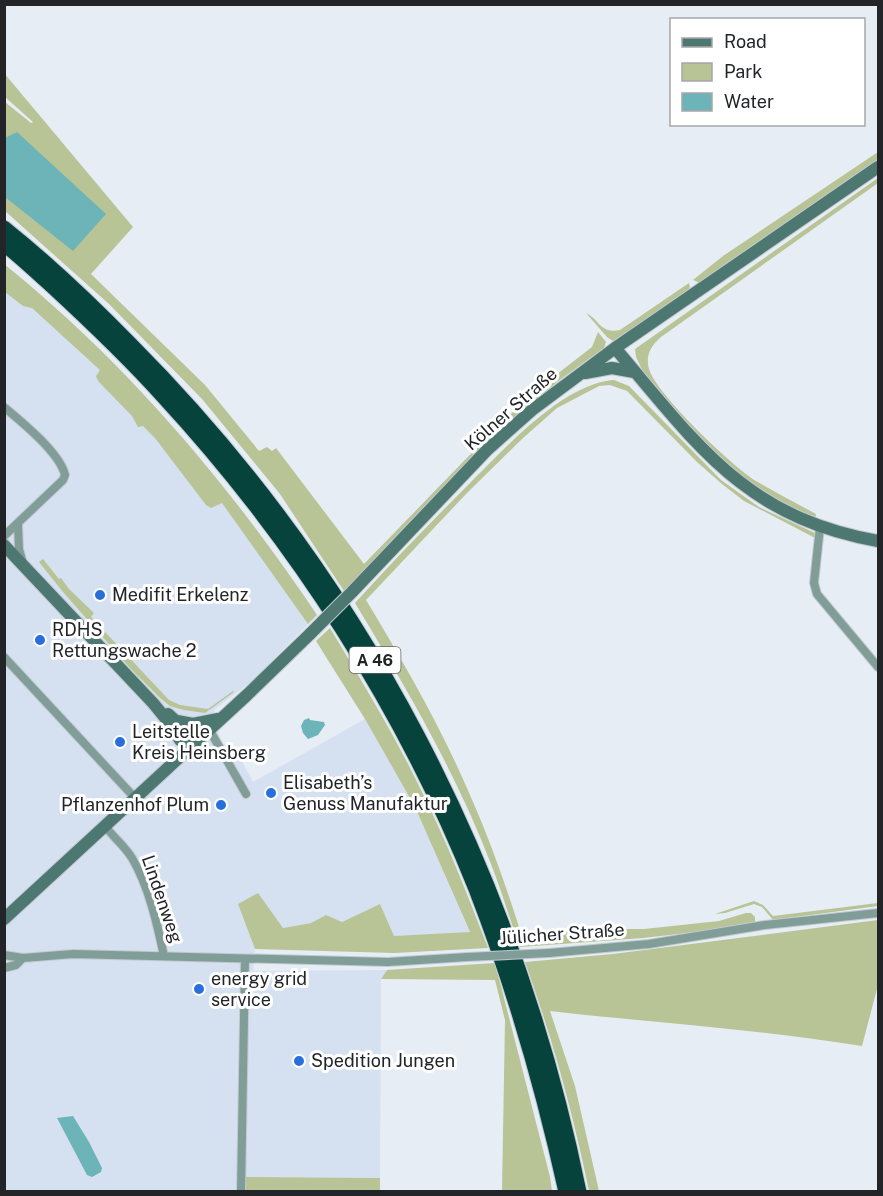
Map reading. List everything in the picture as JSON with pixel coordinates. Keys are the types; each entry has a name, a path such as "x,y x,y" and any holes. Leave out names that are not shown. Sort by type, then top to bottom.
{"highway":[{"name":"A 46","path":"4,228 101,314 150,363 222,445 284,522 325,578 389,682 449,797 487,884 546,1050 566,1127 579,1191"},
{"name":"A 46","path":"4,244 141,371 228,470 275,530 315,587 382,697 438,804 483,907 532,1054 566,1191"}],"main road":[{"name":"Kölner Straße","path":"4,918 310,634 487,450 532,410 615,348 879,167"},
{"path":"615,348 691,438 728,474 771,503 820,527 848,536 879,541"},
{"path":"580,373 612,368 634,372"},
{"path":"4,545 153,703 180,740 192,745"},
{"path":"153,703 188,732 192,745"},
{"path":"177,721 193,724 222,717"}],"street":[{"path":"4,406 34,433 61,463 65,475 63,480 4,536"},
{"path":"18,524 19,549 25,566"},
{"path":"820,527 814,588 878,666"},
{"path":"4,657 135,798"},
{"path":"209,729 246,794"},
{"name":"Lindenweg","path":"105,826 118,838 132,858 156,921 164,956"},
{"name":"Jülicher Straße","path":"4,954 23,957 72,954 388,962 549,953 649,944 765,925 879,913"},
{"name":"Jülicher Straße","path":"4,968 16,965 23,957"},
{"path":"241,1191 245,959"}],"shaded area":[{"path":"4,271 140,395 314,618 252,681 214,710 219,735 224,745 231,741 253,782 365,719 415,807 470,933 394,936 380,904 342,922 326,915 311,923 283,928 258,894 238,904 255,949 253,971 387,970 381,979 380,1178 244,1177 238,1192 5,1191"}],"green space":[{"path":"4,73 133,227 91,274 205,385 259,451 267,447 272,451 276,448 364,564 493,431 534,392 592,347 598,332 606,342 604,348 520,413 344,591 280,494 202,399 109,304 5,211 5,102 31,123 33,122 5,97"},
{"path":"878,152 878,161 861,173 700,283 693,280 723,256"},
{"path":"878,178 878,183 661,337 648,355 649,369 655,380 665,395 696,429 745,473 816,514 815,519 781,505 729,470 647,380 636,357 635,349"},
{"path":"4,264 93,342 174,428 212,473 249,519 317,615 308,624 222,503 211,508 206,505 155,438 143,426 138,427 132,416 98,381 96,376 100,370 32,308 23,306 5,292"},
{"path":"689,283 690,287 687,292 613,341 586,313 608,330 620,330"},
{"path":"614,380 629,386 721,480 759,507 817,534 817,539 744,501 722,484 627,391 610,385 599,386 557,408 522,439 467,493 366,600 421,696 459,770 491,846 521,933 566,932 614,926 616,929 644,929 719,921 746,913 751,913 755,917 755,922 752,925 740,927 643,938 520,947 491,864 462,797 411,699 355,603 441,512 532,423 575,393 591,385"},
{"path":"43,559 59,579 61,578 94,613 91,617 169,700 180,705 208,709 234,692 205,713 170,706 130,668 63,592 39,562"},
{"path":"330,628 412,771 449,850 488,948 394,953 255,949 238,904 258,893 283,928 311,923 326,915 342,922 380,904 394,936 470,932 415,807 365,719 316,641"},
{"path":"754,901 763,905 773,916 878,903 878,906 773,920 762,907 754,904 715,914"},
{"path":"878,920 878,985 862,1046 745,1031 550,1011 575,1086 599,1191 589,1191 561,1075 525,962 613,954"},
{"path":"495,963 552,1191 502,1191 505,1020 495,980 381,979 387,970"},
{"path":"244,1177 380,1178 380,1191 244,1192"}],"water":[{"path":"17,132 106,214 73,251 5,197 5,138"},
{"path":"309,718 324,722 325,725 318,735 308,739 301,726 304,720"},
{"path":"73,1116 102,1168 101,1172 92,1177 87,1175 57,1118"}],"place":[{"name":"Medifit Erkelenz","path":"100,595"},
{"name":"RDHS Rettungswache 2","path":"40,640"},
{"name":"Leitstelle Kreis Heinsberg","path":"120,742"},
{"name":"Elisabeth’s Genuss Manufaktur","path":"271,793"},
{"name":"Pflanzenhof Plum","path":"221,805"},
{"name":"energy grid service","path":"199,989"},
{"name":"Spedition Jungen","path":"299,1061"}]}
